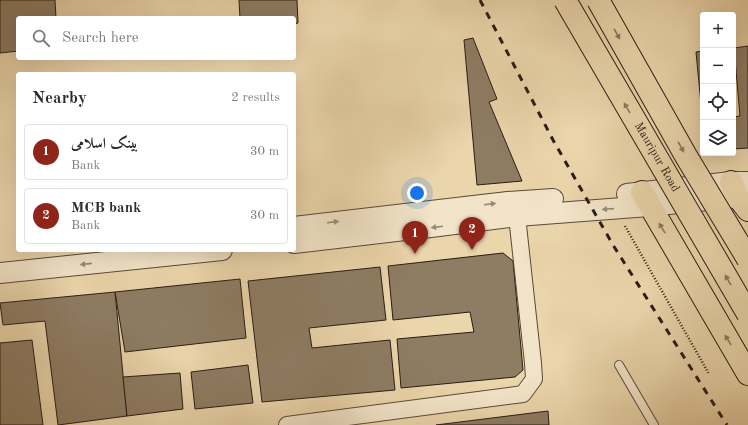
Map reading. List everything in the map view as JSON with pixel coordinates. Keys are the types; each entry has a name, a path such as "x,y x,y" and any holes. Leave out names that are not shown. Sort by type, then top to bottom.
{"highway":[{"name":"Mauripur Road","path":"565,0 748,314"},
{"path":"598,0 686,156 748,259"},
{"path":"645,199 748,374"}],"street":[{"path":"296,227 508,202 645,199 744,189"},
{"path":"296,243 517,216 615,208 645,199"},
{"path":"287,425 523,394 534,379 517,216"},
{"path":"0,260 72,252"},
{"path":"0,273 203,252"}],"lane":[{"path":"619,366 654,425"}],"path":[{"path":"615,208 709,374"}],"building":[{"path":"0,0 55,0 56,16 16,16 16,51 0,53"},
{"path":"239,0 297,0 298,23 296,24 296,16 240,16"},
{"path":"473,38 497,99 489,102 522,181 477,185 464,40"},
{"path":"748,46 748,148 736,149 736,117 740,116 736,71 736,48"},
{"path":"700,51 700,94 696,52"},
{"path":"503,253 513,261 523,370 515,377 401,388 397,339 474,332 470,312 393,320 388,266"},
{"path":"380,267 386,320 309,328 312,348 390,340 395,390 262,402 248,281"},
{"path":"240,279 246,338 125,352 115,292"},
{"path":"115,292 127,416 58,425 45,321 3,325 0,303"},
{"path":"32,340 43,425 0,425 0,343"},
{"path":"248,365 253,403 195,409 191,372"},
{"path":"180,373 183,409 127,416 123,377"},
{"path":"548,411 549,425 436,425"}],"railway":[{"path":"480,0 553,140 613,245 727,425"}],"place":[{"name":"MCB bank","path":"472,250"},
{"name":"بینک اسلامی","path":"415,254"}]}
